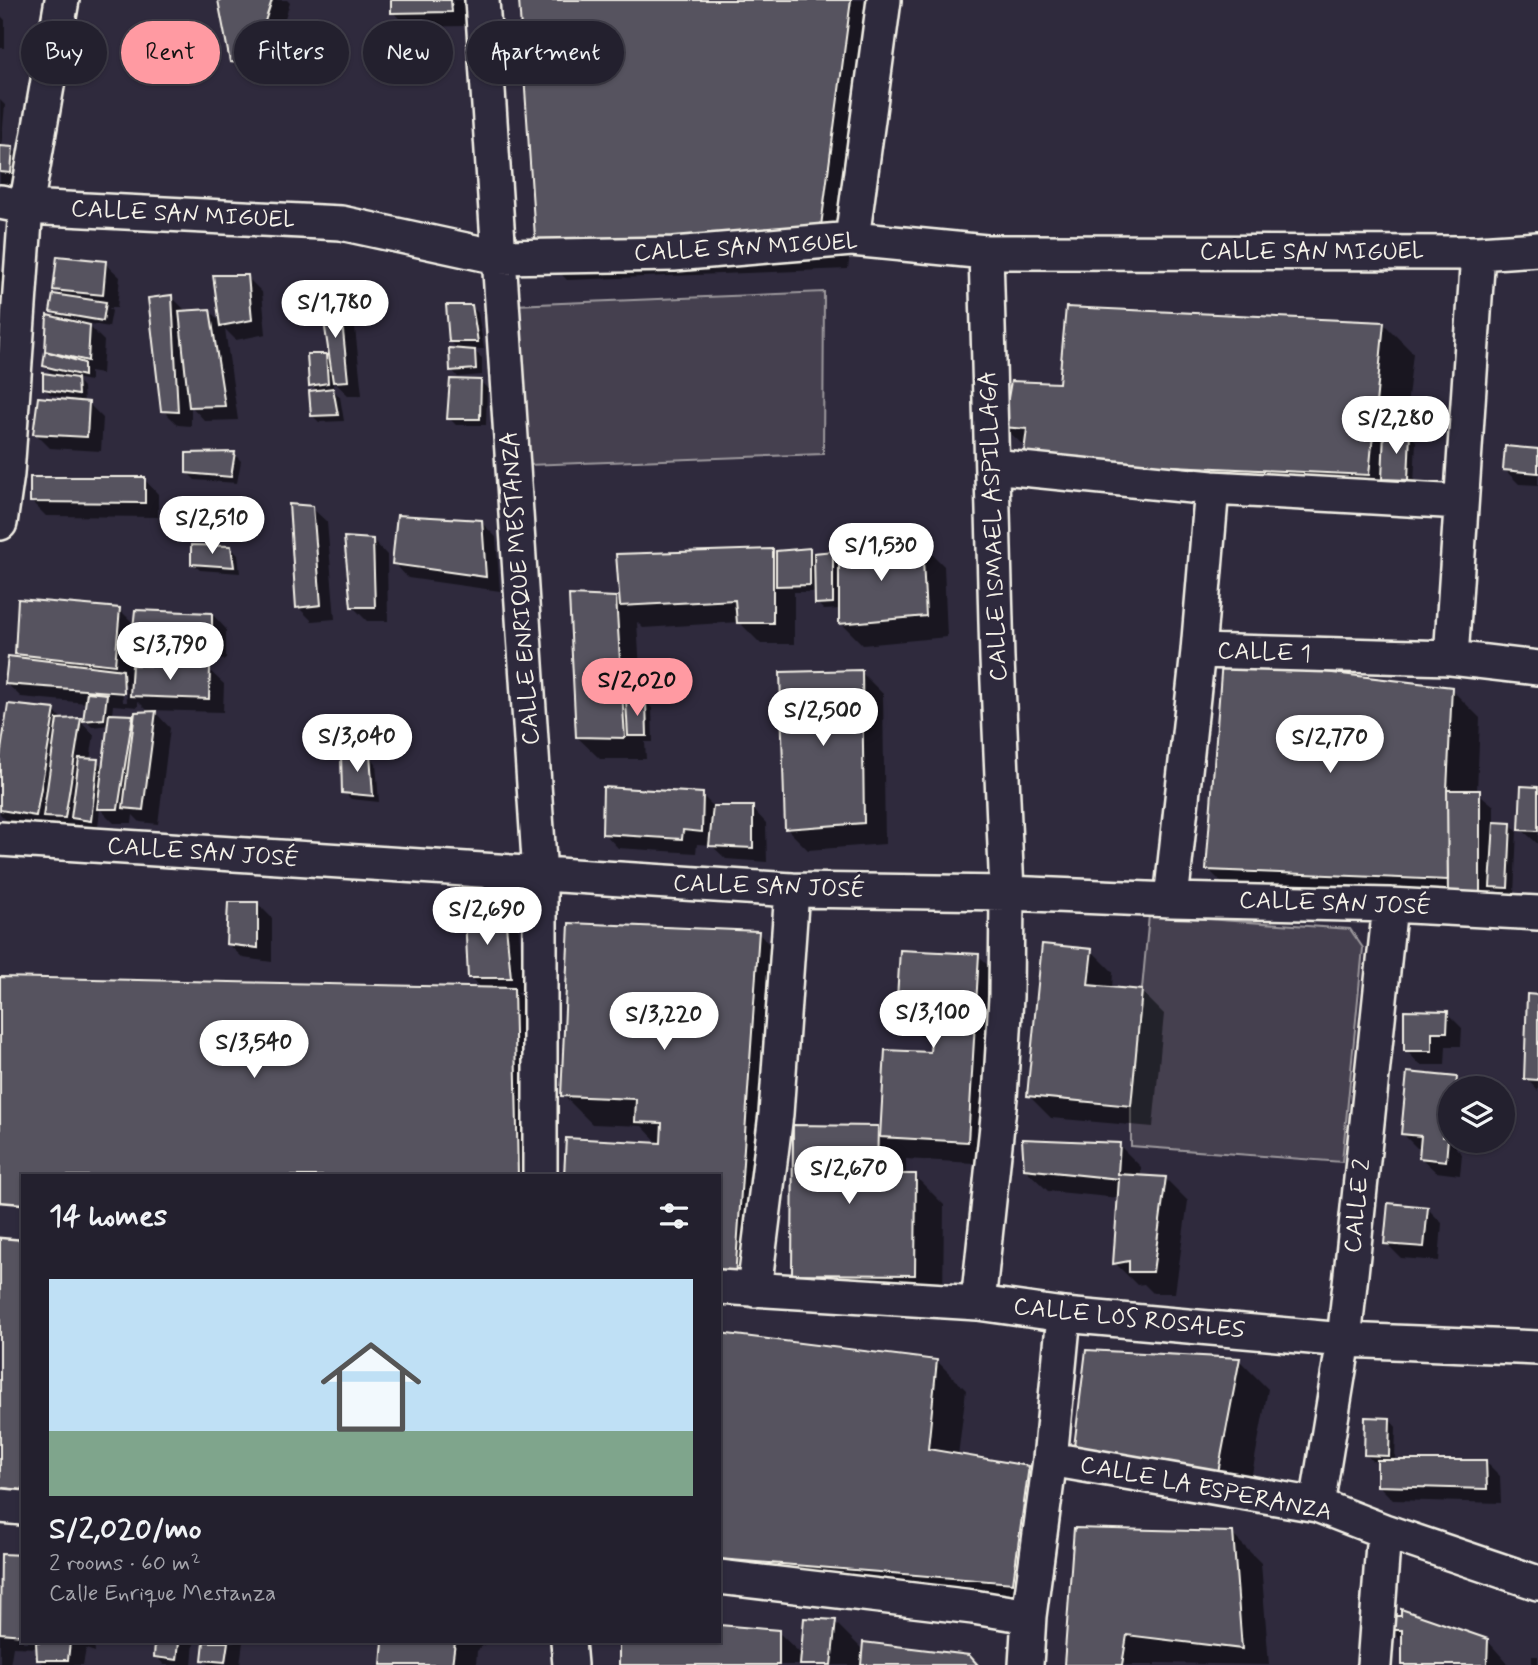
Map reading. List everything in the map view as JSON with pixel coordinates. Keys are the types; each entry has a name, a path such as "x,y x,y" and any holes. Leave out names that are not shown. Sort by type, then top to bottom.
{"street":[{"path":"0,523 7,474 13,205 62,0"},
{"name":"CALLE ENRIQUE MESTANZA","path":"481,0 540,876 540,1174"},
{"path":"852,239 884,0"},
{"name":"CALLE SAN MIGUEL","path":"13,205 341,223 498,257 674,254 852,239 986,252 1478,253 1538,249"},
{"name":"CALLE ISMAEL ASPILLAGA","path":"978,1303 1000,1098 1006,997 1007,893 997,659 986,252"},
{"path":"1451,658 1478,253"},
{"path":"992,466 1212,488 1461,502"},
{"path":"1198,651 1212,488"},
{"name":"CALLE 1","path":"1171,900 1198,651 1451,658 1538,668"},
{"name":"CALLE SAN JOSÉ","path":"0,839 540,876 792,890 1007,893 1390,905 1538,913"},
{"path":"754,1290 776,1114 792,890"},
{"name":"CALLE 2","path":"1317,1505 1344,1340 1390,905"},
{"path":"0,1220 21,1222"},
{"name":"CALLE LOS ROSALES","path":"721,1287 978,1303 1064,1315 1344,1340 1538,1348"},
{"name":"CALLE LA ESPERANZA","path":"1064,1315 1050,1459 1317,1505 1384,1531 1538,1583"},
{"path":"1026,1665 1029,1616 1050,1459"},
{"path":"0,1506 21,1508"},
{"path":"1374,1665 1384,1531"},
{"path":"721,1577 1029,1616"},
{"path":"568,1643 570,1665"}],"shaded area":[{"path":"824,292 823,454 527,465 514,305"},
{"path":"1149,915 1350,929 1363,948 1342,1162 1131,1146 1131,1106"}],"building":[{"path":"218,0 272,0 265,21 234,21 234,62 230,62"},
{"path":"391,0 451,0 452,12 391,13"},
{"path":"519,0 851,0 819,241 536,252 525,84 624,84 624,21 520,21"},
{"path":"0,146 13,147 11,173 0,172"},
{"path":"57,256 106,261 103,295 53,290"},
{"path":"213,275 248,275 252,320 220,326"},
{"path":"53,294 106,302 103,321 50,312"},
{"path":"172,295 178,412 161,411 148,298"},
{"path":"321,301 340,301 348,381 333,382"},
{"path":"446,305 472,305 478,342 449,342"},
{"path":"1066,307 1384,322 1369,475 1023,459 1027,429 1003,427 1011,381 1059,383"},
{"path":"210,309 225,406 189,407 179,311"},
{"path":"47,315 90,325 88,361 45,351"},
{"path":"449,348 475,350 476,369 450,371"},
{"path":"45,351 84,363 84,376 43,366"},
{"path":"307,354 326,354 328,383 309,386"},
{"path":"43,373 77,378 78,395 43,389"},
{"path":"450,379 481,380 480,419 447,419"},
{"path":"333,388 338,415 311,416 309,391"},
{"path":"38,397 89,402 87,437 33,434"},
{"path":"1384,432 1410,433 1408,480 1382,479"},
{"path":"1505,446 1538,449 1538,473 1503,470"},
{"path":"235,452 231,477 186,473 186,453"},
{"path":"30,477 145,477 145,503 30,502"},
{"path":"289,504 313,506 321,605 296,608"},
{"path":"397,515 482,520 486,577 392,564"},
{"path":"344,537 373,539 375,607 351,607"},
{"path":"922,542 926,616 839,624 839,547"},
{"path":"191,545 231,546 234,567 191,564"},
{"path":"810,548 810,585 776,586 776,551"},
{"path":"773,549 773,623 737,623 735,600 620,606 616,554"},
{"path":"833,551 833,603 815,604 814,553"},
{"path":"569,595 616,597 625,738 576,737"},
{"path":"18,599 120,608 115,665 15,654"},
{"path":"135,610 212,613 212,646 132,638"},
{"path":"8,656 123,670 124,693 5,684"},
{"path":"1222,660 1452,687 1447,790 1448,880 1206,870"},
{"path":"132,665 210,668 209,699 130,696"},
{"path":"862,670 864,823 785,829 780,672"},
{"path":"87,692 107,694 104,719 83,721"},
{"path":"646,700 647,736 628,736 626,701"},
{"path":"8,704 55,709 36,816 0,810 0,757"},
{"path":"156,711 143,810 123,808 135,712"},
{"path":"109,714 133,715 118,809 97,809"},
{"path":"81,718 65,818 43,817 57,719"},
{"path":"341,754 370,754 373,796 342,793"},
{"path":"79,758 98,759 91,821 71,818"},
{"path":"1521,786 1538,787 1538,831 1519,830"},
{"path":"603,787 703,793 702,832 683,830 682,839 602,834"},
{"path":"1447,790 1480,790 1480,900 1448,900"},
{"path":"713,806 753,806 753,848 709,846"},
{"path":"1494,822 1511,823 1508,888 1490,887"},
{"path":"228,902 258,902 258,948 226,944"},
{"path":"505,914 511,978 468,978 465,916"},
{"path":"569,923 759,931 735,1278 721,1277 721,1174 564,1174 566,1138 661,1143 662,1123 635,1122 636,1099 561,1096"},
{"path":"1042,944 1092,949 1088,985 1142,990 1131,1106 1027,1096"},
{"path":"900,950 979,954 968,1142 880,1137 885,1050 930,1052 933,1017 896,1015"},
{"path":"0,977 514,988 518,1174 21,1174 21,1207 0,1205"},
{"path":"1527,994 1538,995 1538,1080 1524,1079"},
{"path":"1404,1010 1448,1011 1447,1032 1432,1032 1432,1051 1404,1051"},
{"path":"1407,1072 1447,1076 1438,1076 1438,1153 1447,1153 1446,1161 1419,1158 1421,1136 1401,1134"},
{"path":"793,1125 878,1126 877,1174 916,1174 915,1275 792,1274"},
{"path":"1022,1139 1120,1143 1118,1174 1166,1177 1153,1272 1129,1272 1129,1261 1113,1264 1119,1179 1024,1169"},
{"path":"1388,1203 1428,1207 1424,1247 1384,1244"},
{"path":"0,1231 21,1233 21,1490 0,1488"},
{"path":"721,1333 937,1360 928,1449 1029,1466 1013,1583 721,1559"},
{"path":"1086,1350 1240,1358 1216,1483 1073,1455"},
{"path":"1365,1417 1390,1418 1389,1456 1364,1455"},
{"path":"1377,1460 1486,1460 1487,1489 1377,1486"},
{"path":"1074,1528 1233,1532 1242,1649 1127,1635 1122,1665 1064,1665"},
{"path":"1,1554 21,1555 21,1635 0,1633"},
{"path":"1401,1609 1488,1639 1487,1665 1402,1665 1402,1630 1388,1630 1388,1616 1401,1616"},
{"path":"804,1618 836,1620 831,1665 800,1665"},
{"path":"721,1625 779,1630 779,1665 619,1665 619,1643 721,1643"},
{"path":"863,1642 969,1655 978,1665 861,1665"},
{"path":"36,1643 70,1643 68,1660 37,1660"},
{"path":"155,1643 179,1643 177,1660 154,1657"},
{"path":"204,1643 228,1643 225,1662 202,1660"},
{"path":"383,1643 455,1643 452,1665 381,1665"}]}
